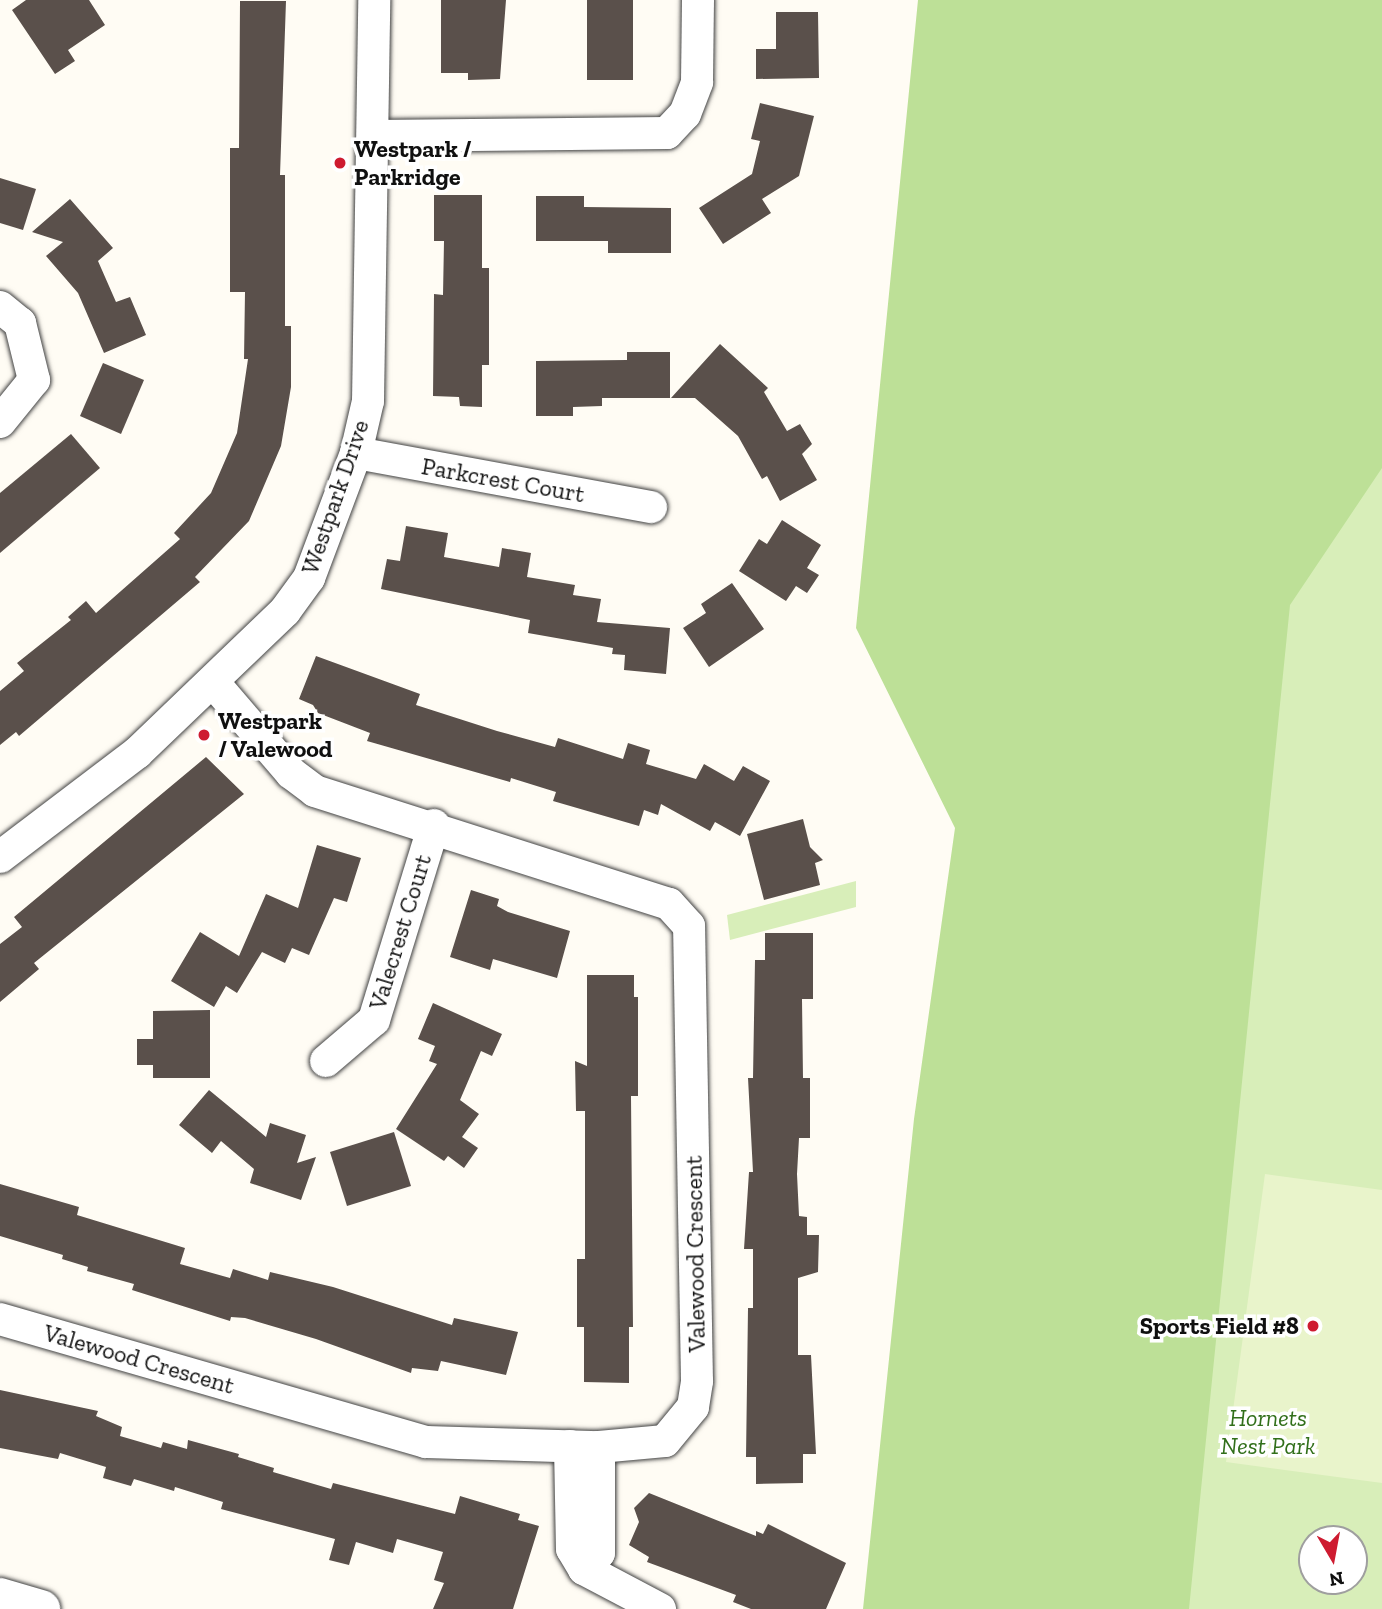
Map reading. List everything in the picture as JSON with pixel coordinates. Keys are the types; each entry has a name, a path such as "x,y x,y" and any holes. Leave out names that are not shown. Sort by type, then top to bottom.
{"street":[{"name":"Westpark Drive","path":"0,857 137,752 285,611 309,578 356,453 368,401 375,135 374,0"},
{"path":"375,135 667,133 685,114 697,82 698,0"},
{"path":"0,307 20,323 34,380 0,422"},
{"name":"Parkcrest Court","path":"356,453 651,507"},
{"name":"Valewood Crescent","path":"0,1319 426,1442 584,1447 665,1441 693,1407 695,1394 689,926 669,904 433,825 315,791 291,773 213,682"},
{"name":"Valecrest Court","path":"326,1061 374,1020 433,825"},
{"path":"584,1447 598,1553 584,1569 660,1609"},
{"path":"0,1597 41,1609"}],"green space":[{"path":"918,0 1382,0 1382,468 1290,605 1189,1609 863,1609 914,1119 955,828 856,628"},
{"name":"Hornets Nest Park","path":"1382,416 1382,1609 1135,1609 1241,571"},
{"path":"856,881 856,907 730,940 727,915"},
{"name":"Sports Field #8","path":"1265,1174 1382,1190 1382,1483 1226,1462"}],"building":[{"path":"26,0 89,0 105,25 68,50 75,61 55,74 12,10"},
{"path":"441,0 506,0 500,79 468,80 468,73 441,73"},
{"path":"587,0 633,0 633,80 587,80"},
{"path":"240,1 286,1 280,175 285,175 285,326 291,326 291,387 281,446 249,521 195,577 200,582 19,736 16,732 0,745 0,691 24,671 17,663 71,620 68,617 86,601 96,613 180,539 174,533 211,493 237,433 248,359 244,359 245,292 230,292 230,148 239,148"},
{"path":"776,12 818,12 819,78 756,79 756,49 776,49"},
{"path":"760,103 814,116 799,176 762,199 771,213 723,244 699,208 752,174 760,141 751,139"},
{"path":"0,178 36,189 23,230 0,223"},
{"path":"434,195 482,195 482,268 489,268 489,365 482,365 482,407 460,406 459,397 433,396 434,294 443,295 444,241 434,241"},
{"path":"536,196 584,196 584,207 671,208 671,253 608,253 608,241 536,241"},
{"path":"70,199 113,248 98,261 116,302 130,297 146,335 104,353 78,293 46,256 63,242 32,232"},
{"path":"720,344 768,388 764,392 787,431 800,424 812,444 802,454 817,480 780,501 767,476 762,479 738,436 695,398 671,398"},
{"path":"627,352 670,352 670,398 602,398 602,406 573,407 573,416 536,416 536,361 627,360"},
{"path":"103,363 144,380 121,434 80,416"},
{"path":"71,434 100,468 0,553 0,493"},
{"path":"782,520 821,545 807,568 819,575 807,593 796,586 786,601 739,571 759,539 767,544"},
{"path":"406,526 448,533 444,557 499,567 502,548 531,553 527,577 575,585 573,595 601,599 597,622 670,628 666,674 624,670 625,655 612,654 613,648 528,633 530,620 381,589 387,559 400,561"},
{"path":"732,583 764,629 709,667 683,628 706,613 701,604"},
{"path":"316,656 420,694 416,705 555,747 558,738 623,759 628,743 650,750 646,764 696,779 704,764 734,781 743,766 770,781 740,836 715,822 710,831 661,804 658,815 644,810 639,826 553,801 556,792 511,778 510,782 367,741 370,733 318,713 313,705 299,699"},
{"path":"206,757 244,794 34,963 39,969 0,1002 0,944 22,927 14,917"},
{"path":"803,819 810,847 823,860 815,863 820,885 764,900 747,834"},
{"path":"317,845 361,858 347,902 334,898 309,955 292,948 285,963 262,952 237,993 226,986 214,1007 171,981 200,932 239,956 266,894 298,908"},
{"path":"471,890 499,899 497,906 508,912 570,931 557,978 493,959 490,970 450,957"},
{"path":"765,933 813,933 813,999 802,999 803,1078 810,1078 810,1138 799,1138 797,1174 799,1216 807,1217 807,1235 819,1235 818,1272 798,1278 798,1355 811,1355 816,1454 803,1454 803,1483 756,1484 756,1457 746,1457 748,1308 753,1308 753,1249 744,1249 749,1172 753,1172 748,1078 753,1078 755,960 765,960"},
{"path":"587,975 634,975 634,997 638,997 638,1096 631,1096 633,1327 629,1327 629,1383 584,1382 584,1327 577,1327 577,1259 585,1259 585,1111 576,1111 575,1061 587,1066"},
{"path":"433,1003 502,1034 492,1056 481,1051 460,1100 479,1114 462,1137 478,1148 464,1168 448,1156 444,1161 396,1129 437,1064 429,1061 435,1046 418,1039"},
{"path":"210,1010 210,1078 153,1078 153,1065 137,1065 137,1039 153,1039 153,1011"},
{"path":"209,1090 266,1137 270,1123 306,1135 297,1163 316,1157 301,1200 250,1183 254,1169 221,1141 212,1153 179,1125"},
{"path":"394,1132 411,1186 347,1206 330,1152"},
{"path":"0,1184 79,1207 77,1215 185,1248 180,1264 230,1278 233,1269 268,1280 270,1272 333,1287 452,1325 454,1318 518,1332 506,1375 441,1361 438,1371 412,1368 411,1373 316,1339 245,1318 231,1317 230,1321 132,1290 134,1284 87,1271 88,1267 62,1259 63,1255 0,1236"},
{"path":"0,1390 98,1411 96,1416 122,1427 120,1436 161,1448 163,1442 187,1449 188,1440 239,1454 238,1457 274,1468 273,1472 331,1489 333,1483 455,1514 460,1496 520,1514 518,1520 539,1526 513,1609 433,1609 444,1583 434,1580 443,1552 397,1539 393,1553 356,1542 349,1565 329,1560 335,1539 221,1509 223,1502 175,1487 174,1491 134,1479 131,1486 103,1478 106,1467 60,1453 58,1459 0,1448"},
{"path":"649,1493 756,1536 756,1531 763,1534 768,1524 846,1563 826,1609 751,1609 733,1602 736,1595 647,1562 649,1557 629,1545 639,1522 634,1508"}],"place":[{"name":"Westpark / Parkridge","path":"340,163"},
{"name":"Westpark / Valewood","path":"204,735"},
{"name":"Sports Field #8","path":"1313,1326"}]}
